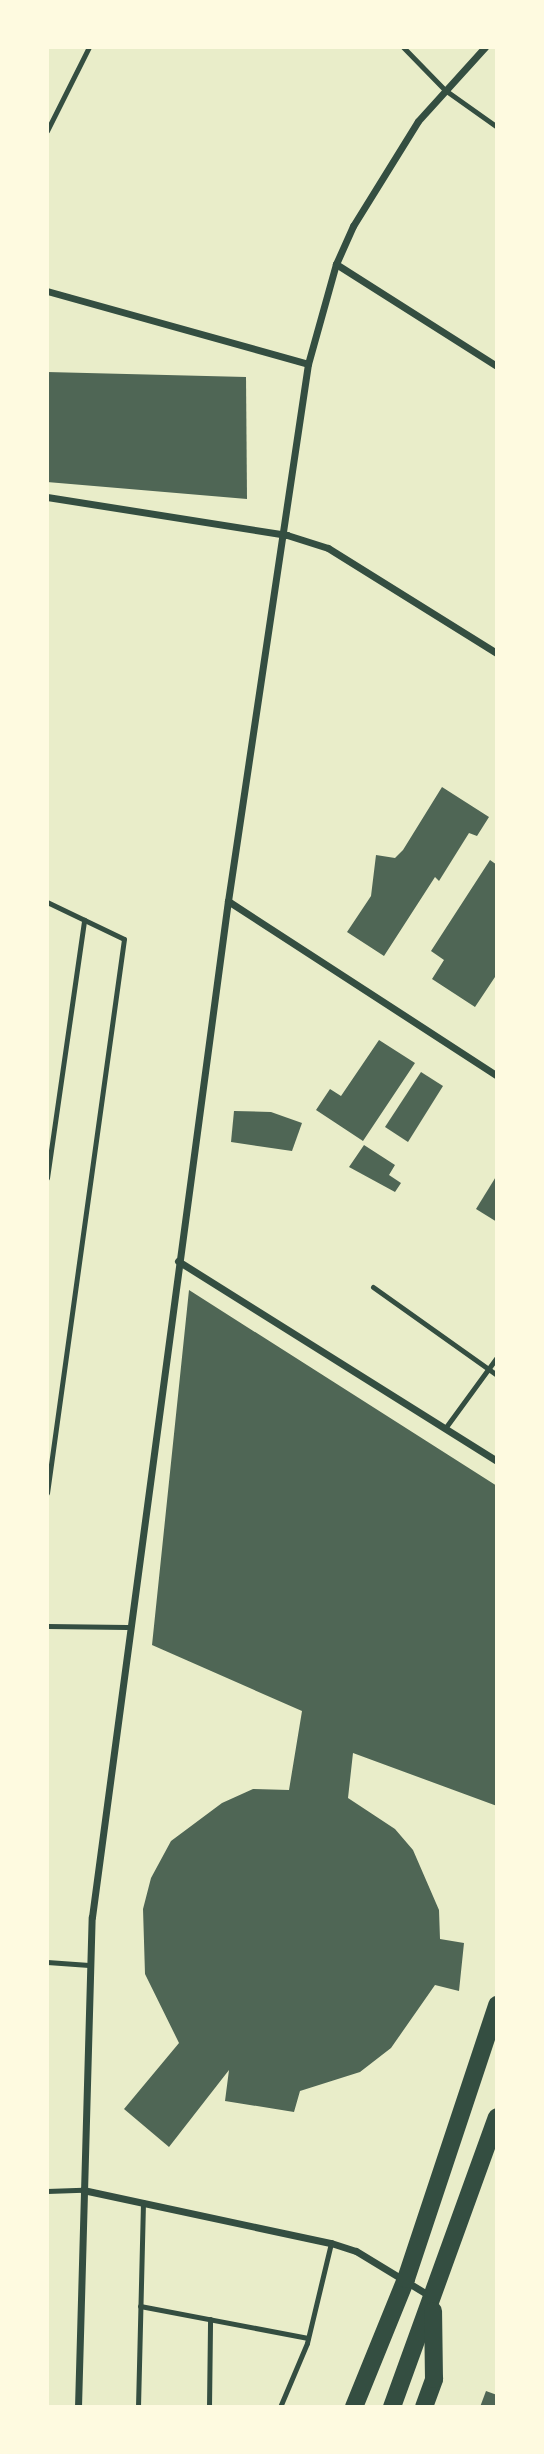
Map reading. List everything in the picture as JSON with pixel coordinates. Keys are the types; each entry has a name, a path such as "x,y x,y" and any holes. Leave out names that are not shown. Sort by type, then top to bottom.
{"main road":[{"path":"354,2407 406,2279 497,2005"},
{"path":"392,2407 497,2117"},
{"path":"424,2407 434,2379 433,2298"}],"street":[{"path":"78,2407 89,1965 127,1627 228,901 287,535 308,364 336,264 411,133 445,90 485,47"},
{"path":"336,264 497,366"},
{"path":"47,291 308,364"},
{"path":"47,497 287,535 328,548 497,653"},
{"path":"228,901 496,1075"},
{"path":"178,1261 497,1461"},
{"path":"83,2190 331,2243 406,2279 433,2298"}],"lane":[{"path":"403,47 445,90 497,127"},
{"path":"47,902 124,939 47,1493"},
{"path":"47,1178 84,920"},
{"path":"373,1287 497,1375"},
{"path":"446,1427 497,1357"},
{"path":"47,1626 127,1627"},
{"path":"47,1962 89,1965"},
{"path":"47,2191 83,2190"},
{"path":"138,2407 143,2202"},
{"path":"280,2407 308,2337 331,2243"},
{"path":"140,2306 308,2337"},
{"path":"209,2407 210,2319"}],"path":[{"path":"47,131 89,47"}],"building":[{"path":"47,372 246,377 247,499 47,482"},
{"path":"442,787 489,817 477,836 469,833 439,881 435,877 384,956 347,932 371,896 376,855 395,858 403,850"},
{"path":"490,860 497,865 497,974 475,1007 432,979 444,960 431,951"},
{"path":"379,1040 415,1063 363,1141 316,1110 330,1089 341,1096"},
{"path":"421,1072 443,1086 408,1142 385,1127"},
{"path":"234,1111 271,1112 302,1123 292,1151 231,1142"},
{"path":"364,1145 395,1165 389,1175 401,1183 395,1192 349,1167"},
{"path":"497,1175 497,1222 476,1209"},
{"path":"189,1290 497,1486 497,1806 353,1753 348,1798 395,1829 413,1850 439,1910 440,1939 464,1943 459,1991 435,1985 391,2048 360,2072 300,2091 294,2112 225,2101 229,2070 169,2147 124,2109 179,2043 145,1974 143,1909 151,1878 171,1841 222,1803 253,1789 289,1790 302,1711 152,1645"},
{"path":"486,2391 497,2395 497,2407 480,2407"}]}
